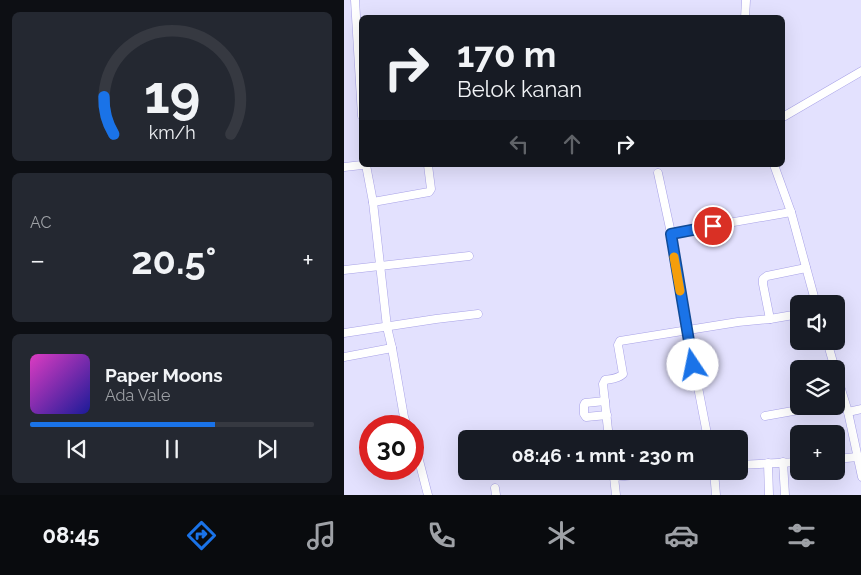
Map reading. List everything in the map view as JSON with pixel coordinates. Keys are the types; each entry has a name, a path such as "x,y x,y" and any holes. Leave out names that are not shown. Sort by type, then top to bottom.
{"street":[{"path":"355,0 359,66"},
{"path":"745,15 746,0"},
{"path":"785,115 861,70"},
{"path":"344,167 359,165"},
{"path":"366,167 387,327 404,415"},
{"path":"372,202 429,192 431,189 428,167"},
{"path":"775,167 791,212 814,295"},
{"path":"658,173 671,234 706,430"},
{"path":"671,234 791,212"},
{"path":"344,270 469,256"},
{"path":"770,318 763,284 764,278 806,268"},
{"path":"344,333 478,314"},
{"path":"608,430 603,381 620,377 623,374 619,342 645,336 790,315"},
{"path":"344,357 392,348"},
{"path":"605,401 585,403 584,414 586,417 607,414"},
{"path":"845,402 861,477"},
{"path":"848,412 861,409"},
{"path":"765,416 790,412"},
{"path":"845,458 857,457"},
{"path":"783,462 785,495"},
{"path":"748,464 790,462"},
{"path":"768,463 769,495"},
{"path":"424,480 428,495"},
{"path":"614,480 616,495"},
{"path":"715,480 716,495"}],"slow traffic":[{"path":"674,257 680,291"}],"route":[{"path":"693,365 671,234 713,226"}]}
